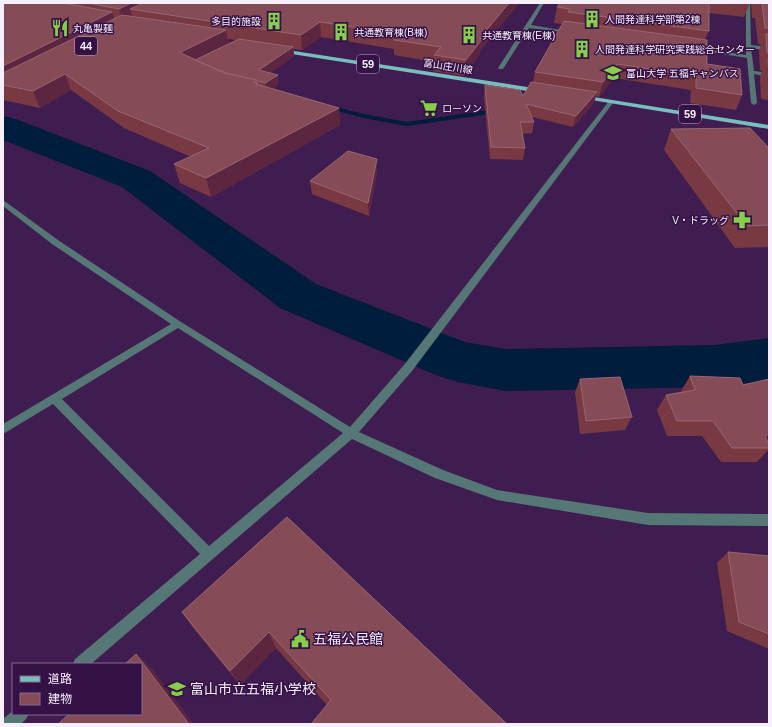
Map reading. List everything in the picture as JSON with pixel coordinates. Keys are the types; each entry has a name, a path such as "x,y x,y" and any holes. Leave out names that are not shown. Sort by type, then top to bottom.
{"main road":[{"name":"富山庄川線","path":"278,50 549,92"},
{"name":"59","path":"573,96 769,127"}],"street":[{"path":"501,68 542,3"},
{"path":"748,3 749,57 754,103"},
{"path":"528,26 575,32"},
{"path":"749,46 769,49"},
{"path":"686,48 749,57"},
{"path":"751,72 769,75"},
{"path":"81,663 351,432 408,368 437,328 611,102"},
{"path":"3,202 55,242 178,324 351,432 439,474 497,495 648,519 769,520"},
{"path":"3,429 178,324"},
{"path":"54,398 209,554"},
{"path":"10,724 20,715"}],"building":[{"path":"3,3 64,3 112,12 3,66"},
{"path":"88,3 131,3 119,9"},
{"path":"143,3 509,3 480,38 482,39 466,60 434,55 441,47 394,40 400,34 320,22 301,35 130,9"},
{"path":"560,3 709,3 709,31 568,12 570,9 557,7"},
{"path":"762,3 769,3 769,28 765,28"},
{"path":"122,15 226,30 181,53 224,73 257,80 254,82 258,83 256,84 339,108 206,178 174,164 209,148 118,111 65,74 33,91 3,85 3,73"},
{"path":"564,21 707,40 707,64 740,69 742,95 696,88 696,76 618,64 603,82 535,72"},
{"path":"766,34 769,34 769,53 767,53"},
{"path":"239,39 293,47 259,70 278,75 265,83 226,73 195,60"},
{"path":"531,82 597,92 576,116 526,104 534,122 520,122 525,148 491,147 485,85 520,90 523,96"},
{"path":"750,128 769,148 769,225 747,226 671,129"},
{"path":"348,151 377,159 368,203 310,181"},
{"path":"690,376 740,378 743,385 769,379 769,434 765,436 769,448 732,448 713,421 677,421 666,395 695,390"},
{"path":"620,377 632,417 586,421 580,379"},
{"name":"五福公民館","path":"287,517 507,724 311,724 331,700 269,632 230,671 182,612"},
{"path":"728,552 769,556 769,634 739,622"},
{"path":"136,654 189,724 58,724 68,715 142,715 142,663 126,663"}],"waterway":[{"path":"328,107 368,117 407,124 496,111"},
{"path":"3,127 136,179 298,296 458,361 505,370 714,366 769,359"}],"place":[{"name":"人間発達科学部第2棟","path":"592,19"},
{"name":"多目的施設","path":"274,21"},
{"name":"丸亀製麺","path":"60,28"},
{"name":"共通教育棟(B棟)","path":"341,32"},
{"name":"共通教育棟(E棟)","path":"469,35"},
{"name":"人間発達科学研究実践総合センター","path":"582,49"},
{"name":"富山大学 五福キャンパス","path":"613,73"},
{"name":"ローソン","path":"429,108"},
{"name":"V・ドラッグ","path":"742,220"},
{"name":"五福公民館","path":"300,639"},
{"name":"富山市立五福小学校","path":"177,689"}]}
